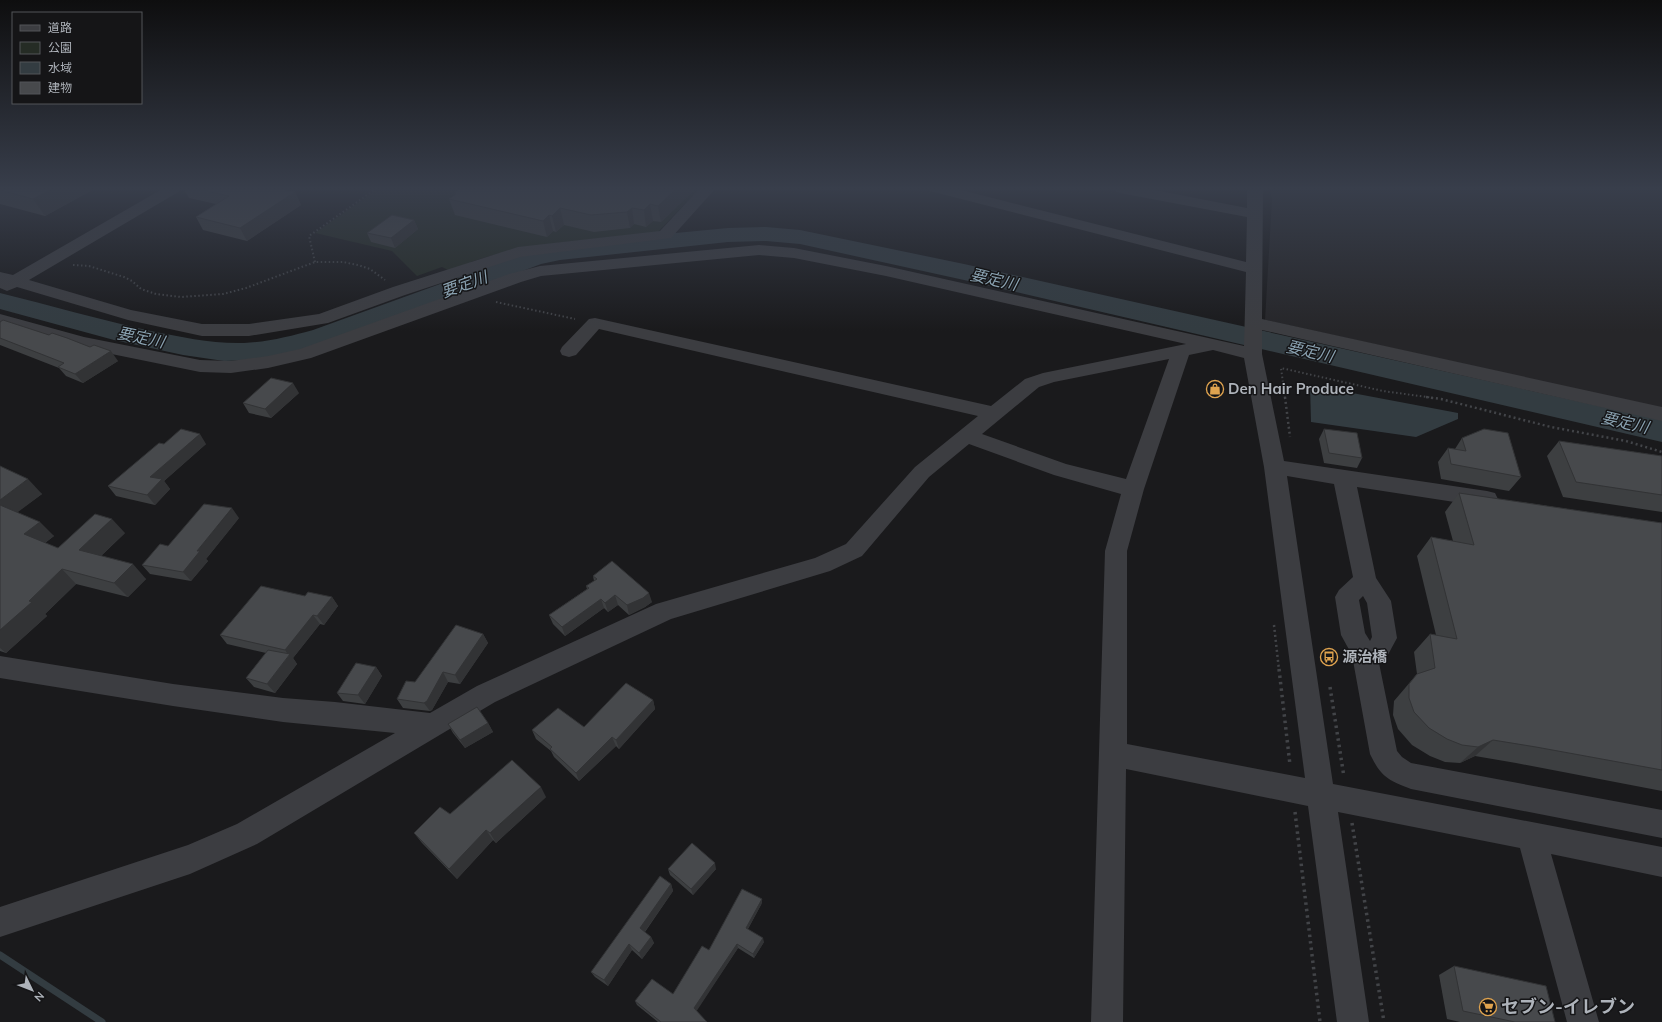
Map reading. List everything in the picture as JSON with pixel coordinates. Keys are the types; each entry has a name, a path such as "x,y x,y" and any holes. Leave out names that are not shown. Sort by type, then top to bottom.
{"street":[{"path":"5,284 91,236"},
{"path":"5,284 128,315 202,330 249,330 322,319 399,291 518,252 660,236"},
{"path":"1123,236 1254,269"},
{"path":"1255,236 1253,354 1285,468 1321,795 1353,1022"},
{"path":"0,319 82,342 200,366 231,367 268,362 318,349 515,278 540,271 759,250 778,250 886,271 1253,354"},
{"path":"1253,322 1662,414"},
{"path":"569,350 595,323 993,413"},
{"path":"0,922 190,859 247,834 486,694 665,610 747,588 822,565 854,550 922,472 993,413 1032,383 1050,377 1213,344"},
{"path":"1107,1022 1116,551 1133,489 1181,351"},
{"path":"967,436 1061,470 1133,489"},
{"path":"1285,468 1507,502"},
{"path":"1344,478 1365,580 1347,597 1353,635 1364,653 1384,754 1390,765 1400,772 1411,776 1662,824"},
{"path":"0,667 173,695 283,710 335,714 431,725"},
{"path":"1113,754 1662,862"},
{"path":"1531,837 1583,1022"}],"path":[{"path":"309,236 315,262"},
{"path":"69,265 89,266 124,276 141,289 164,296 181,297 223,294 246,288 315,262 343,262 370,269 399,291"},
{"path":"468,295 595,323"},
{"path":"1285,468 1281,368 1383,391 1441,399 1551,427 1626,441 1662,452"},
{"path":"1273,619 1320,1022"},
{"path":"1328,679 1349,800 1384,1022"}],"shaded area":[{"path":"1270,236 1662,236 1662,408 1265,320"}],"green space":[{"path":"327,236 636,236 539,245 493,255 450,271 442,267 417,276 392,251"}],"water":[{"path":"1310,385 1458,413 1458,419 1416,437 1311,422"}],"building":[{"path":"380,236 394,236 391,238"},
{"path":"3,320 49,335 52,333 90,347 94,345 111,351 75,374 58,367 64,363 0,338 0,322"},
{"path":"271,378 293,383 265,409 243,403"},
{"path":"181,429 200,434 150,477 162,479 147,495 108,486 159,443 164,444"},
{"path":"1324,429 1357,433 1362,458 1329,453"},
{"path":"1484,429 1508,433 1521,477 1451,464 1448,448 1466,451 1462,438"},
{"path":"1559,441 1662,456 1662,495 1576,482"},
{"path":"0,466 28,479 0,500"},
{"path":"1459,493 1662,523 1662,770 1493,740 1478,747 1462,745 1447,739 1429,728 1414,712 1409,698 1409,684 1417,674 1435,668 1430,634 1457,639 1431,537 1474,545"},
{"path":"204,504 232,508 197,551 200,551 183,572 142,565 160,544 168,546"},
{"path":"0,505 40,522 24,534 58,548 95,514 112,519 79,550 133,564 114,583 62,569 29,601 32,602 0,630"},
{"path":"612,561 649,593 643,598 627,605 615,595 605,603 601,599 562,627 549,615 589,588 586,586 597,579 593,576"},
{"path":"261,586 305,596 308,592 332,597 317,616 313,615 285,650 220,635"},
{"path":"456,625 483,634 455,675 443,672 427,701 424,703 397,699 406,681 415,682"},
{"path":"268,650 290,654 267,684 246,678"},
{"path":"356,663 376,667 358,695 337,693"},
{"path":"626,683 653,700 616,740 612,737 576,773 550,749 552,747 532,730 558,708 584,727"},
{"path":"477,707 488,723 460,740 448,724"},
{"path":"512,760 541,787 490,833 486,830 449,869 414,833 440,807 450,814"},
{"path":"692,843 715,863 691,889 668,869"},
{"path":"660,876 671,884 640,928 651,937 639,953 629,944 604,980 591,972"},
{"path":"742,889 762,899 746,928 763,938 753,954 737,944 694,1008 707,1022 661,1022 635,1001 652,979 673,994 702,946 709,950"},
{"path":"1454,966 1546,986 1555,1022 1515,1022 1463,1011"}],"waterway":[{"name":"要定川","path":"0,301 134,336 203,350 245,352 279,347 323,336 532,259 560,252 721,236"},
{"name":"要定川","path":"785,236 800,237 964,272 1662,431"},
{"path":"0,955 102,1022"}],"place":[{"name":"Den Hair Produce","path":"1215,389"},
{"name":"源治橋","path":"1329,657"},
{"name":"セブン-イレブン","path":"1488,1007"}]}
